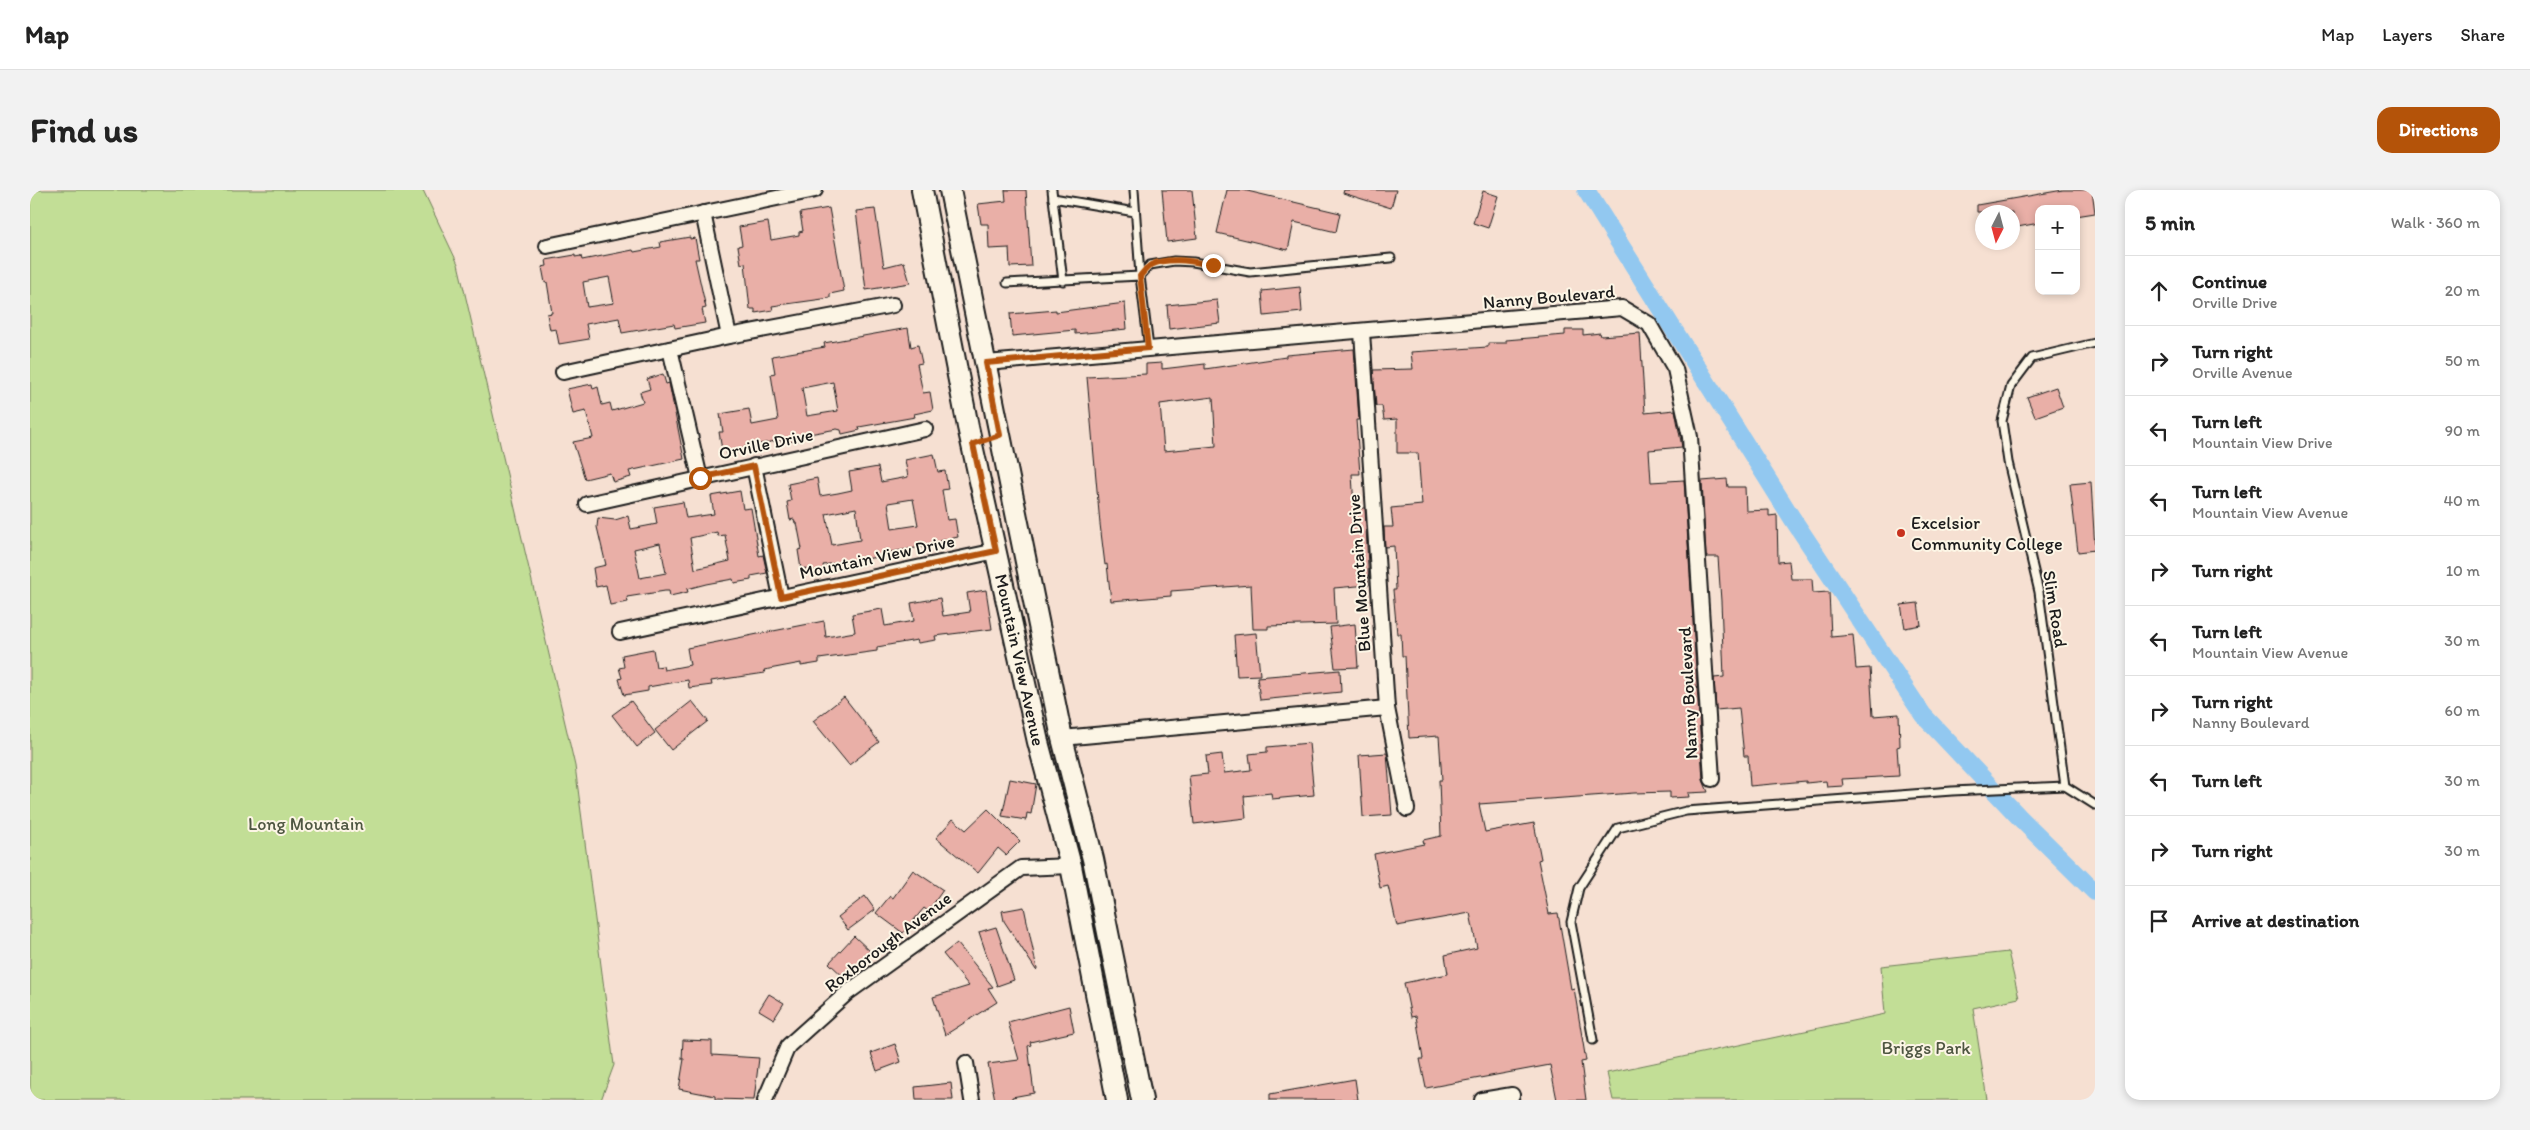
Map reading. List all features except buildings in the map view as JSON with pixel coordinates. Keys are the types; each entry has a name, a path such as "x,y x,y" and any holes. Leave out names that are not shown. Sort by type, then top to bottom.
{"main road":[{"name":"Mountain View Avenue","path":"922,190 996,551 1032,712 1071,866 1117,1100"},
{"name":"Mountain View Avenue","path":"950,190 1055,705 1093,859 1142,1100"},
{"path":"973,444 1000,435"},
{"path":"1032,712 1055,705"}],"street":[{"path":"547,246 815,190"},
{"path":"703,213 729,336"},
{"path":"563,372 729,336 893,305"},
{"name":"Nanny Boulevard","path":"986,363 1148,348 1362,332 1622,308 1649,324 1675,369 1690,437 1712,779"},
{"name":"Blue Mountain Drive","path":"1362,332 1387,708 1407,810"},
{"path":"670,349 700,478"},
{"name":"Orville Drive","path":"587,504 924,429"},
{"path":"754,466 781,597"},
{"name":"Mountain View Drive","path":"620,632 996,551"},
{"path":"1062,738 1387,708"},
{"name":"Roxborough Avenue","path":"765,1100 788,1046 847,993 1021,868 1071,866"},
{"path":"966,1063 972,1100"},
{"path":"1482,1100 1512,1095"}],"lane":[{"path":"1134,190 1140,276 1148,348"},
{"path":"1063,281 1053,194 1135,212"},
{"path":"1008,283 1140,276 1150,265 1174,261 1193,262 1250,272 1391,258"},
{"name":"Slim Road","path":"2066,786 2039,592 2008,462 2002,421 2011,386 2032,358 2095,343"},
{"path":"1593,1040 1572,922 1580,888 1618,828 1686,811 1952,791 2066,786 2095,805"}],"green space":[{"name":"Long Mountain","path":"30,190 423,190 458,264 575,766 614,1065 601,1100 30,1100"},
{"name":"Briggs Park","path":"2008,952 2019,998 1973,1008 1987,1100 1613,1100 1607,1073 1885,1014 1881,966"}],"waterway":[{"path":"1586,190 1792,518 1923,715 2020,818 2095,892"}],"place":[{"name":"Excelsior Community College","path":"1901,533"}],"route":[{"path":"700,478 754,466 781,597 996,551 973,444 1000,435 986,363 1148,348 1140,276 1150,265 1174,261 1213,265"}]}
